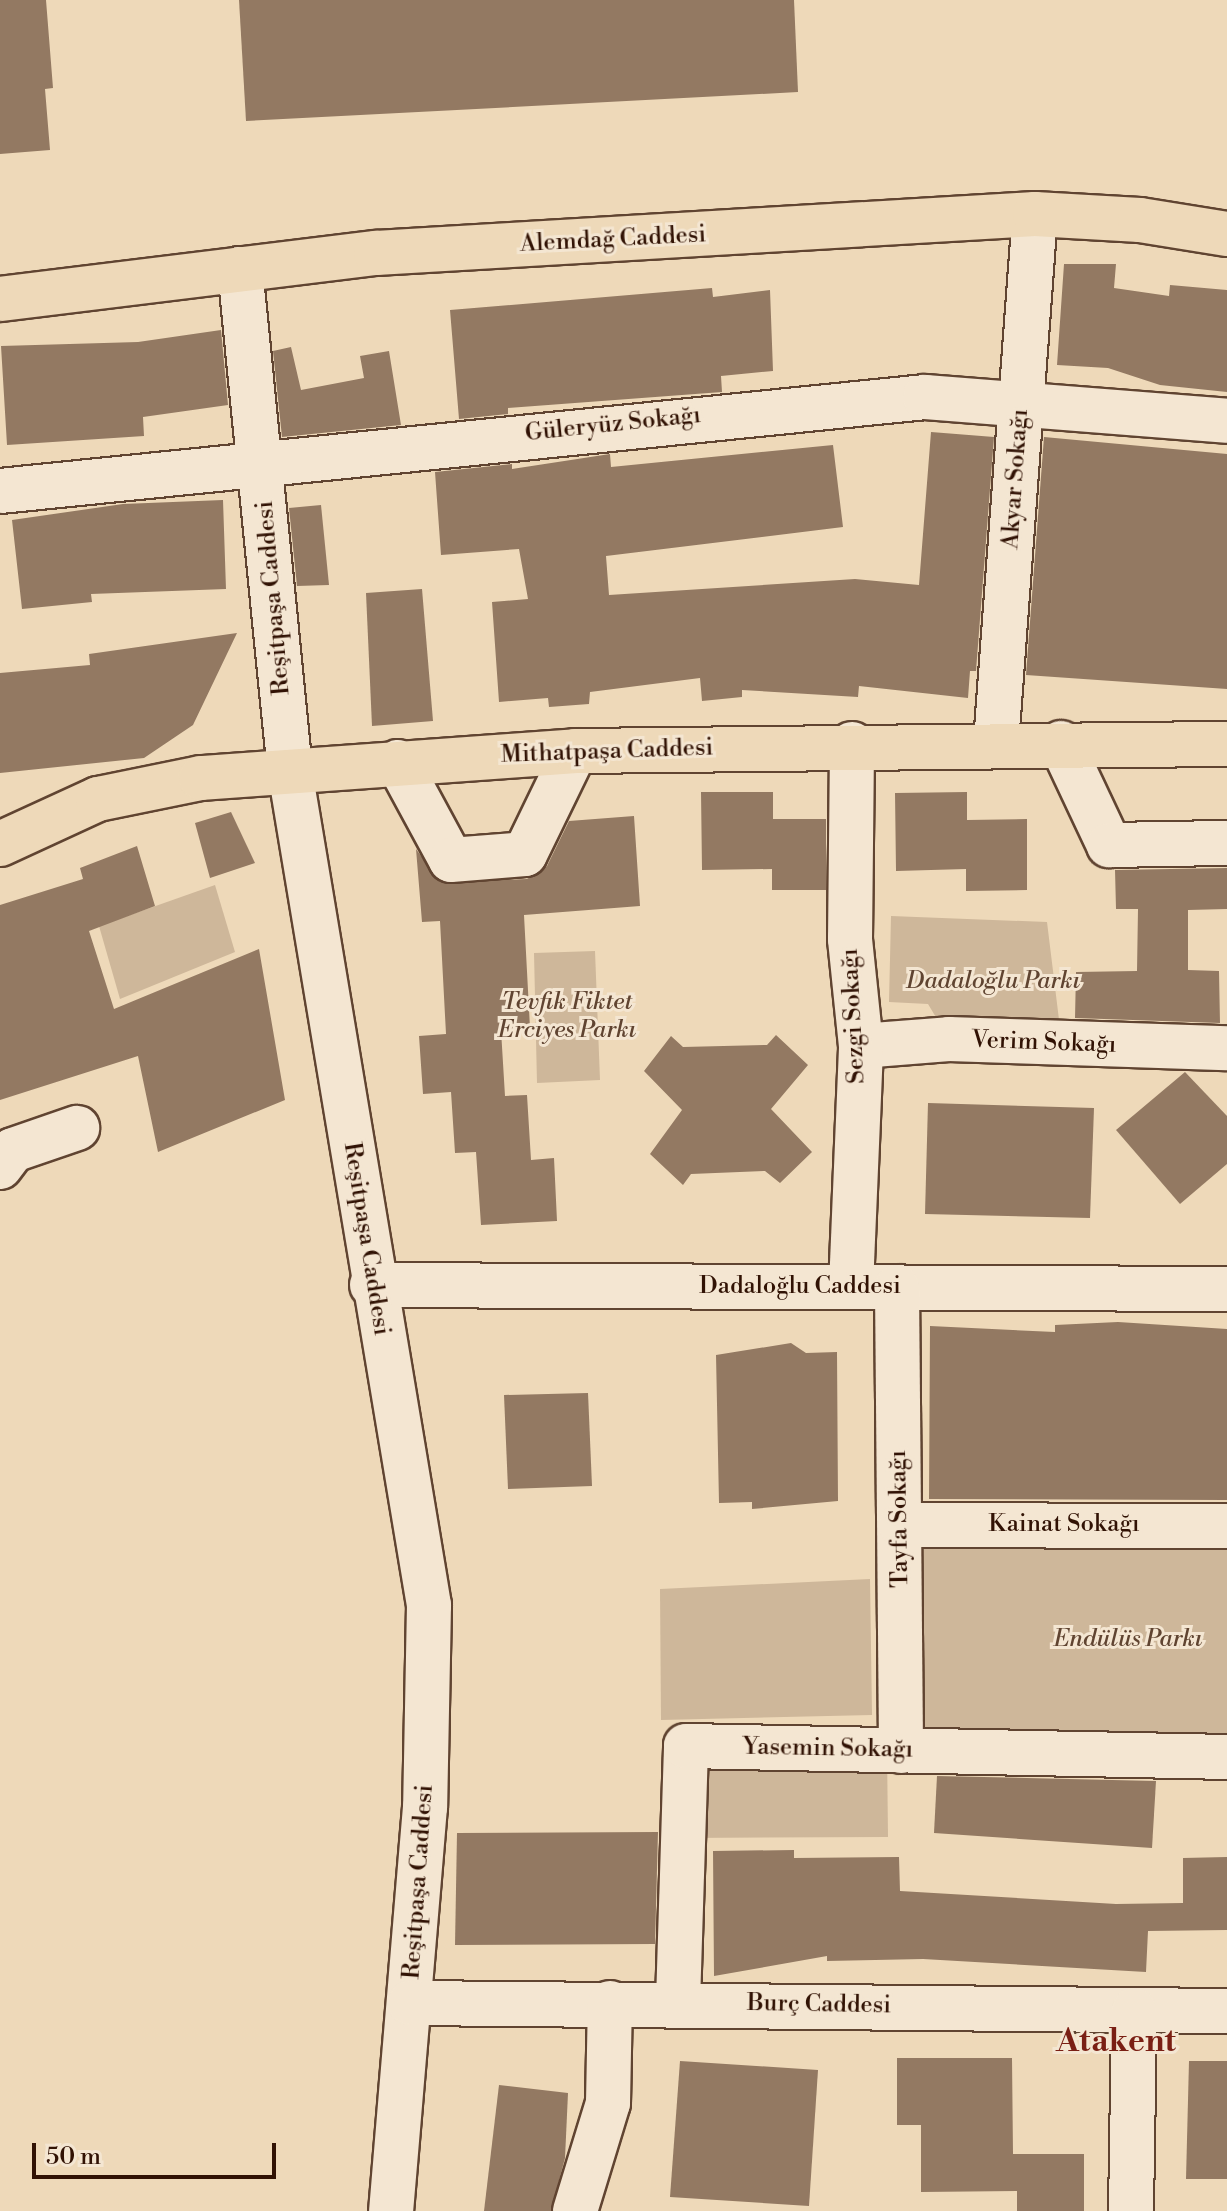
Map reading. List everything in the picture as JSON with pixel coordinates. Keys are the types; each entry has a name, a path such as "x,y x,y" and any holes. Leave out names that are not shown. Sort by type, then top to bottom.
{"main road":[{"name":"Alemdağ Caddesi","path":"0,299 376,253 1035,214 1140,220 1227,234"},
{"name":"Mithatpaşa Caddesi","path":"0,844 98,799 201,778 575,751 852,744 1227,744"}],"street":[{"name":"Akyar Sokağı","path":"996,743 1035,214"},
{"name":"Reşitpaşa Caddesi","path":"240,269 290,771 372,1285 429,1605 425,1807 391,2211"},
{"name":"Güleryüz Sokağı","path":"0,491 925,397 1022,400 1227,421"},
{"path":"1061,743 1109,845 1227,843"},
{"name":"Sezgi Sokağı","path":"851,1287 861,1046 850,939 852,744"},
{"path":"398,762 451,860 525,854 575,751"},
{"name":"Verim Sokağı","path":"861,1046 949,1039 1227,1048"},
{"path":"0,1167 13,1150 77,1128"},
{"name":"Dadaloğlu Caddesi","path":"372,1285 1227,1289"},
{"name":"Tayfa Sokağı","path":"897,1287 901,1751"},
{"name":"Kainat Sokağı","path":"901,1525 1227,1526"},
{"name":"Yasemin Sokağı","path":"678,2002 686,1746 1227,1757"},
{"name":"Burç Caddesi","path":"410,2003 678,2002 1227,2011"},
{"path":"575,2211 608,2103 610,2003"},
{"path":"1131,2211 1134,2010"}],"green space":[{"path":"215,885 235,952 120,999 99,926"},
{"name":"Dadaloğlu Parkı","path":"891,916 1047,922 1062,1044 949,1039 928,1004 889,1002"},
{"name":"Tevfik Fiktet Erciyes Parkı","path":"595,951 600,1080 537,1083 534,953"},
{"name":"Endülüs Parkı","path":"914,1541 1227,1543 1227,1741 918,1730"},
{"path":"870,1579 872,1715 661,1720 660,1589"},
{"path":"695,1747 887,1749 888,1837 683,1838"}],"building":[{"path":"0,0 46,0 53,88 45,89 50,150 0,154"},
{"path":"239,0 794,0 798,92 246,121"},
{"path":"1064,264 1116,264 1114,288 1169,296 1170,285 1227,290 1227,392 1160,385 1108,368 1057,365"},
{"path":"712,288 713,297 770,290 773,371 721,376 722,392 508,408 508,414 459,419 450,310"},
{"path":"221,330 228,405 143,417 144,436 7,445 1,346 138,342"},
{"path":"291,347 301,390 364,378 360,356 389,351 401,425 282,437 273,351"},
{"path":"931,432 994,437 976,671 970,671 968,698 859,686 858,697 742,690 742,697 702,701 700,678 590,692 589,704 549,707 548,698 499,702 492,602 528,599 519,549 441,555 435,472 512,464 512,469 610,454 611,467 833,445 843,527 606,556 609,595 855,579 919,585"},
{"path":"1044,437 1227,454 1227,689 1026,675"},
{"path":"223,500 226,589 91,594 92,602 22,609 12,520 123,504"},
{"path":"321,505 329,585 297,586 289,508"},
{"path":"422,589 433,721 372,726 366,593"},
{"path":"237,633 193,725 144,758 0,773 0,673 90,665 89,654"},
{"path":"701,792 773,792 773,819 826,819 826,890 772,890 772,869 702,870"},
{"path":"967,792 967,820 1027,819 1027,890 966,891 966,869 896,871 895,793"},
{"path":"231,812 255,863 210,878 195,823"},
{"path":"634,816 640,906 524,915 530,1028 501,1030 505,1096 527,1095 531,1160 554,1158 557,1221 481,1225 476,1152 455,1153 451,1092 423,1094 419,1036 446,1034 440,921 422,922 416,849 440,882 527,879 547,866 569,821"},
{"path":"137,846 155,906 89,931 114,1009 259,949 285,1100 158,1152 138,1056 0,1100 0,905 83,879 80,868"},
{"path":"1227,868 1227,909 1188,910 1188,970 1219,971 1220,1023 1075,1018 1076,972 1137,971 1138,909 1116,909 1115,870"},
{"path":"776,1035 808,1065 771,1109 812,1152 780,1183 765,1171 691,1174 683,1185 650,1154 682,1110 644,1071 671,1036 683,1047 767,1045"},
{"path":"1185,1072 1227,1116 1227,1164 1180,1204 1116,1130"},
{"path":"928,1103 1094,1108 1090,1218 925,1214"},
{"path":"1118,1322 1227,1329 1227,1500 929,1499 930,1326 1055,1332 1055,1325"},
{"path":"791,1343 806,1353 837,1352 838,1501 752,1509 752,1502 719,1503 716,1355"},
{"path":"588,1393 592,1486 508,1489 504,1395"},
{"path":"937,1776 1156,1781 1152,1848 934,1833"},
{"path":"658,1832 655,1944 455,1945 457,1833"},
{"path":"794,1850 794,1858 899,1857 900,1891 1116,1904 1183,1903 1183,1858 1227,1857 1227,1930 1148,1931 1146,1972 923,1959 827,1961 827,1956 714,1976 713,1851"},
{"path":"897,2058 1012,2058 1013,2154 1084,2154 1084,2211 1017,2211 1017,2191 921,2192 921,2125 897,2125"},
{"path":"680,2061 818,2070 809,2206 670,2197"},
{"path":"1189,2061 1227,2061 1227,2179 1186,2179"},
{"path":"499,2085 568,2093 565,2158 551,2211 484,2211"}],"district":[{"name":"Atakent","path":"1116,2041"}]}
